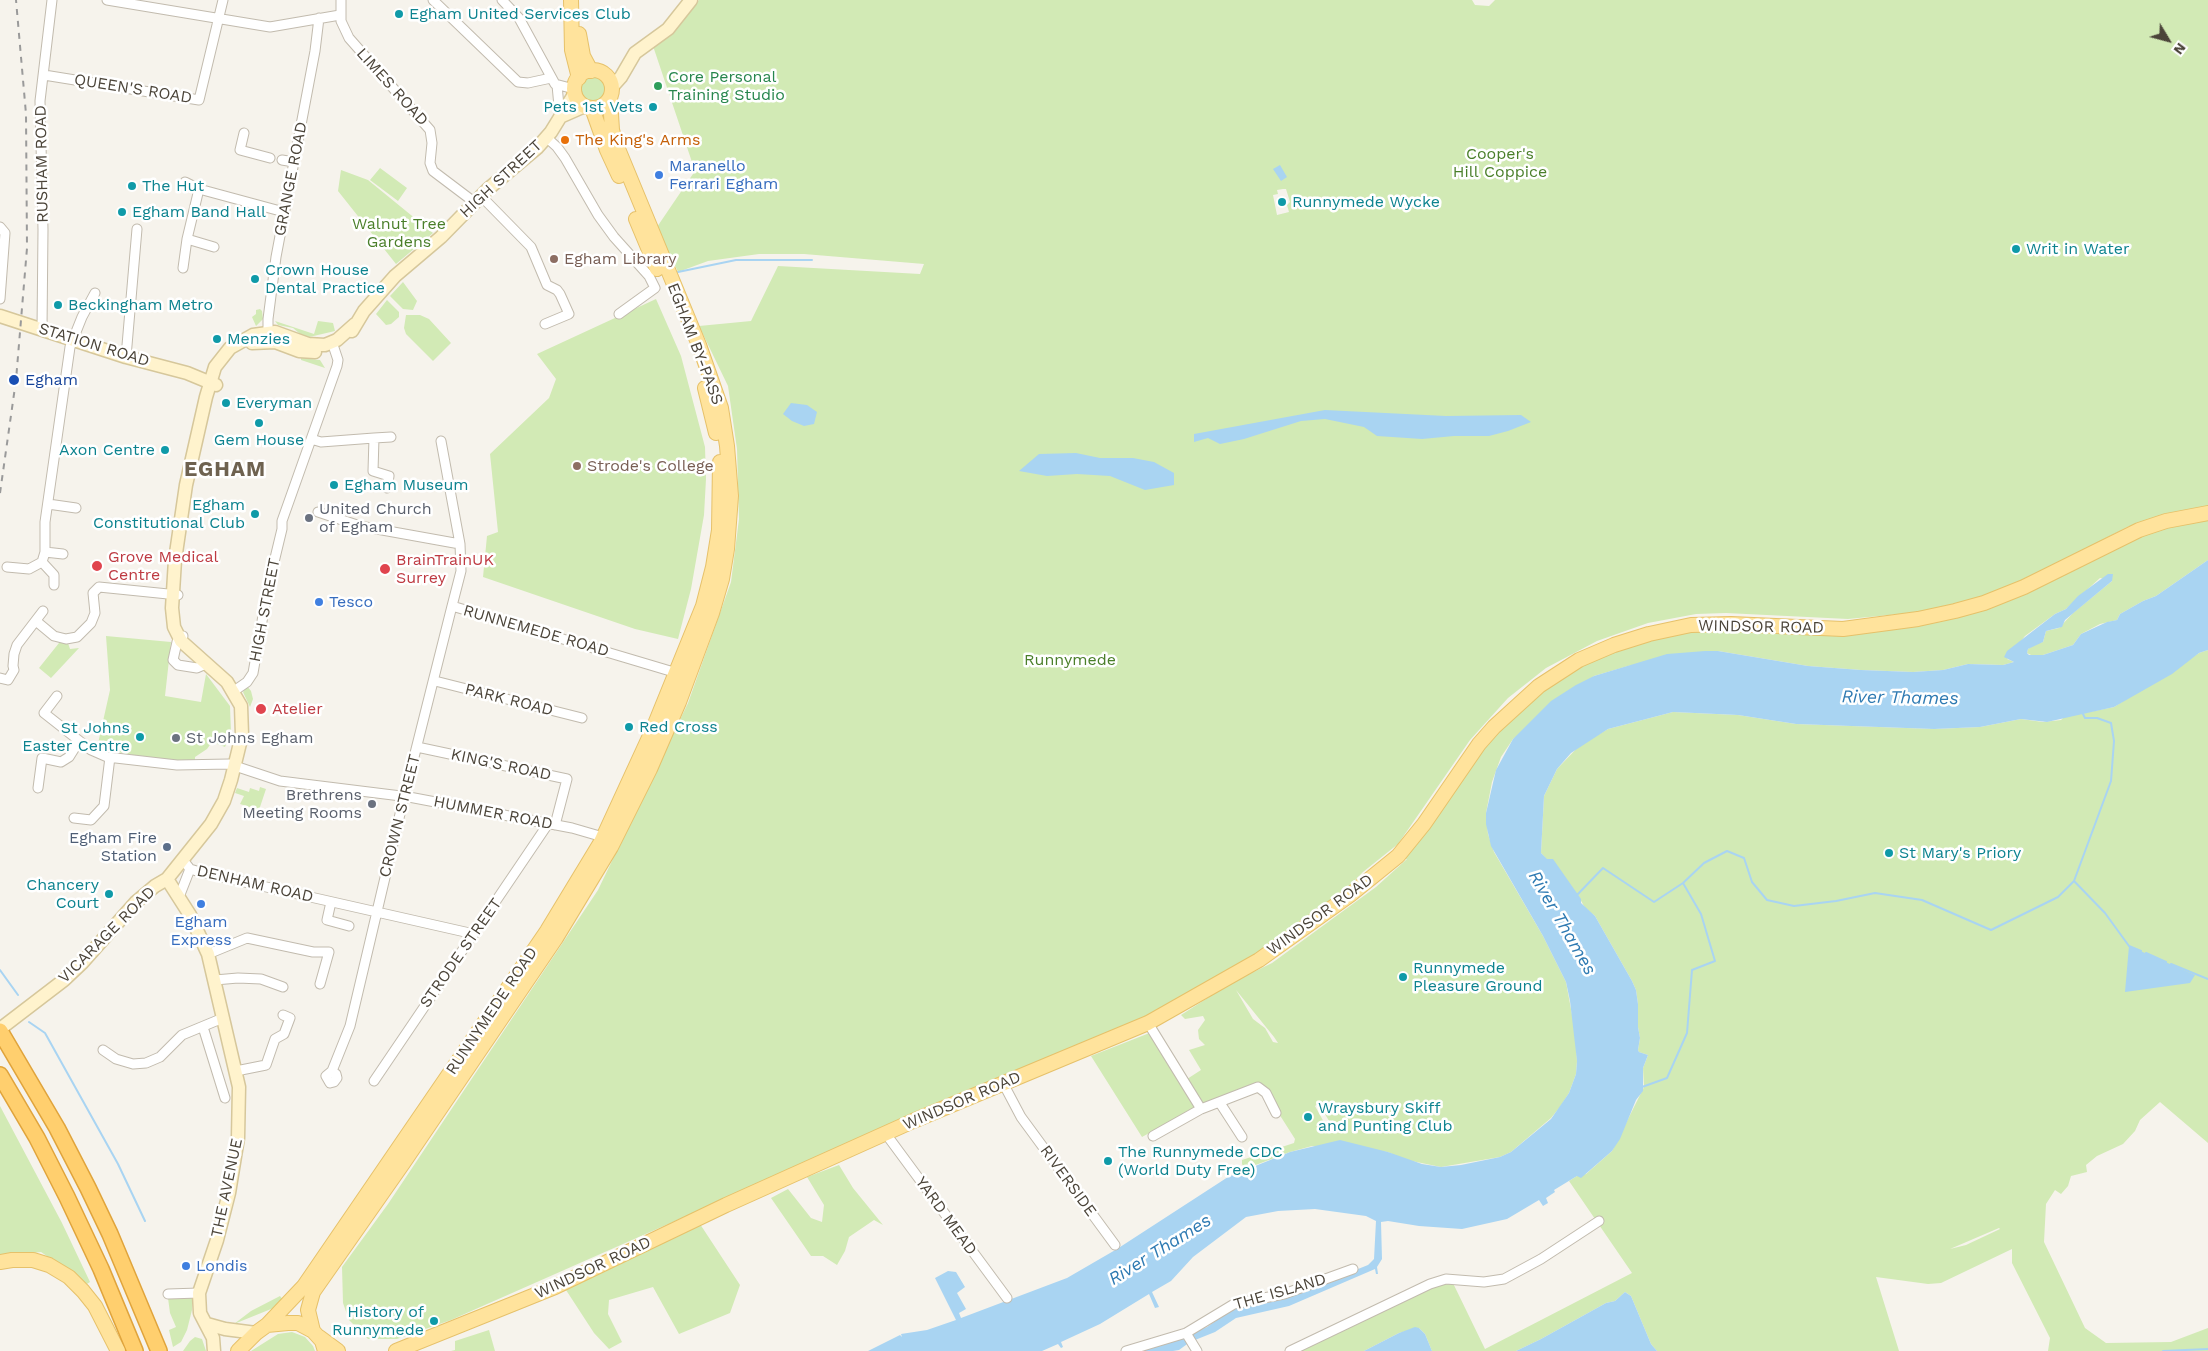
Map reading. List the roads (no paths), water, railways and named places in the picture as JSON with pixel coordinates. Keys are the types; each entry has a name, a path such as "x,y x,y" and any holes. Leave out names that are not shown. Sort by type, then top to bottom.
{"highway":[{"path":"2,1033 57,1128 88,1188 110,1234 159,1351"},
{"path":"0,1075 37,1138 67,1198 101,1269 135,1351"}],"main road":[{"path":"571,0 572,50 576,86 579,101 588,107 604,105 610,87 625,70 635,53 668,29 691,0"},
{"path":"580,0 579,29 581,47 586,63 592,71 600,72 610,87"},
{"path":"576,86 592,71"},
{"name":"HIGH STREET","path":"333,345 355,324 385,286 441,237 478,199 532,152 560,118 576,86"},
{"name":"EGHAM BY-PASS","path":"610,87 612,130 616,144 708,372 721,408 728,446 731,511 724,567 712,613 681,678"},
{"name":"HIGH STREET","path":"560,118 588,107"},
{"name":"EGHAM BY-PASS","path":"588,107 692,354 709,401 716,434 721,482 716,549 703,606 681,678"},
{"name":"STATION ROAD","path":"0,316 126,356 215,379"},
{"path":"223,1018 208,954 179,897 167,880 187,865 224,801 235,766 242,736 243,721 241,706 228,682 190,648 181,637 172,619 195,458 215,379 229,359 240,348 268,337 282,334 316,346 333,345"},
{"name":"WINDSOR ROAD","path":"396,1351 555,1287 726,1205 1003,1083 1148,1023 1259,960 1299,933 1379,872 1411,841 1478,744 1494,727 1539,686 1579,660 1614,645 1649,634 1691,625 1731,624 1843,629 1918,619 1955,611 1984,603 2024,587 2139,530 2166,521 2208,512"},
{"name":"RUNNYMEDE ROAD","path":"238,1351 304,1286 547,931 603,837 681,678"},
{"name":"RUNNYMEDE ROAD","path":"325,1351 316,1334 308,1310 312,1292 404,1162 591,882 632,808 681,678"},
{"name":"VICARAGE ROAD","path":"2,1033 82,963 136,902 155,886 167,880"},
{"name":"THE AVENUE","path":"214,1351 213,1338 200,1313 199,1293 217,1240 229,1193 236,1154 240,1100 236,1071 223,1018"},
{"path":"0,1262 33,1260 49,1265 68,1277 95,1306 118,1351"},
{"path":"207,1324 225,1329 262,1329 298,1323 338,1351"}],"street":[{"name":"RUSHAM ROAD","path":"42,329 43,169 40,111 52,0"},
{"path":"107,0 270,27 340,15 340,0"},
{"path":"218,19 223,0"},
{"path":"433,0 518,82 522,84 554,80 576,86"},
{"path":"502,0 519,18 554,80 560,118"},
{"name":"LIMES ROAD","path":"340,15 349,38 430,130 432,143 430,163 433,170 478,199 531,247 547,285 557,290 569,314 545,324"},
{"name":"GRANGE ROAD","path":"268,337 276,262 319,18"},
{"name":"QUEEN'S ROAD","path":"44,75 199,100 218,19"},
{"path":"244,133 240,150 270,158"},
{"path":"546,137 565,158 588,200 609,230 634,252 656,288 618,314"},
{"path":"282,160 294,162"},
{"path":"185,182 198,189 284,212"},
{"path":"183,268 186,238 198,189"},
{"path":"0,227 5,233 0,299"},
{"path":"126,356 137,229"},
{"path":"186,238 214,247"},
{"path":"7,567 29,569 42,562 45,552 44,536 64,382 72,340 95,293"},
{"name":"HIGH STREET","path":"234,692 251,678 253,673 282,521 337,366 338,360 333,345"},
{"path":"311,439 322,442 391,437"},
{"path":"374,438 373,471 389,476 387,488"},
{"name":"RUNNEMEDE ROAD","path":"440,441 460,544 461,571 452,606 681,678"},
{"path":"48,504 76,508"},
{"path":"318,512 360,526 460,544"},
{"path":"45,552 64,554"},
{"path":"42,562 54,575 54,585"},
{"path":"36,621 54,636 76,637 92,623 95,613 93,593 99,587 175,595"},
{"name":"CROWN STREET","path":"332,1071 350,1026 376,912 435,681 452,606"},
{"path":"0,678 8,680 14,670 17,645 44,611"},
{"path":"181,637 177,642 173,660 178,665 198,668 206,664"},
{"name":"PARK ROAD","path":"435,681 582,718"},
{"name":"HUMMER ROAD","path":"57,696 44,713 79,742 97,753 110,757 177,765 214,763 235,766 280,781 404,797 551,825 603,837"},
{"path":"38,788 42,758 61,762 69,757 79,742"},
{"name":"KING'S ROAD","path":"417,748 567,779 551,825"},
{"path":"74,818 91,820 104,806 110,757"},
{"name":"STRODE STREET","path":"374,1081 551,825"},
{"path":"179,897 187,865"},
{"name":"DENHAM ROAD","path":"187,865 331,902 474,934"},
{"name":"DENHAM ROAD","path":"331,902 327,920 349,926"},
{"path":"208,954 247,938 313,952 329,952 320,984"},
{"path":"215,980 256,978 283,987"},
{"path":"236,1071 262,1068 266,1065 275,1039 284,1034 290,1018 283,1015"},
{"path":"103,1050 116,1058 134,1064 146,1063 160,1057 182,1035 223,1018"},
{"path":"1148,1023 1201,1109"},
{"path":"203,1027 225,1098"},
{"name":"RIVERSIDE","path":"1003,1083 1021,1117 1115,1245"},
{"path":"1152,1136 1201,1109 1258,1087 1266,1094 1276,1113"},
{"path":"1220,1103 1242,1137"},
{"name":"YARD MEAD","path":"886,1134 1007,1298"},
{"path":"1290,1351 1430,1284 1446,1279 1484,1282 1504,1279 1541,1259 1599,1221"},
{"name":"THE ISLAND","path":"1126,1351 1186,1333 1234,1304 1284,1294 1353,1269"},
{"path":"168,1294 199,1293"},
{"path":"1186,1333 1197,1351"}],"water":[{"path":"1280,165 1287,177 1281,181 1273,169"},
{"path":"791,403 807,405 817,412 814,424 804,426 792,421 783,414"},
{"path":"1325,410 1446,416 1521,415 1531,422 1489,436 1454,436 1422,439 1377,436 1364,427 1325,419 1301,421 1244,439 1220,444 1208,438 1194,442 1194,434"},
{"path":"1076,453 1100,458 1133,458 1154,462 1174,473 1174,485 1145,490 1110,476 1077,474 1047,476 1019,471 1039,454"},
{"name":"River Thames","path":"2208,560 2208,650 2199,653 2172,674 2114,707 2047,722 2021,719 1980,727 1934,729 1796,724 1738,715 1673,712 1608,729 1571,753 1557,769 1544,796 1541,853 1547,859 1553,859 1581,899 1581,903 1595,916 1632,981 1636,990 1638,1004 1640,1038 1638,1050 1648,1055 1643,1068 1643,1091 1636,1100 1620,1139 1612,1151 1581,1178 1577,1176 1554,1190 1555,1192 1546,1198 1548,1203 1543,1206 1539,1200 1507,1219 1462,1229 1419,1226 1388,1221 1381,1222 1382,1259 1377,1267 1378,1274 1376,1274 1375,1269 1289,1306 1236,1318 1215,1332 1190,1342 1179,1350 1133,1351 1177,1340 1207,1327 1233,1309 1281,1300 1368,1265 1374,1259 1376,1221 1366,1216 1315,1209 1278,1211 1246,1217 1193,1257 1171,1281 1152,1292 1159,1307 1155,1308 1149,1294 1100,1324 1061,1342 1063,1347 1061,1348 1058,1344 1042,1351 868,1351 900,1335 902,1337 901,1334 927,1330 956,1320 935,1278 948,1271 956,1272 965,1287 957,1293 966,1309 959,1313 961,1318 1067,1278 1117,1249 1228,1177 1290,1152 1340,1140 1388,1152 1422,1164 1441,1167 1461,1165 1500,1157 1511,1152 1551,1119 1569,1093 1576,1074 1577,1061 1566,982 1543,936 1491,846 1486,824 1486,813 1496,770 1513,739 1551,701 1576,685 1594,676 1667,654 1705,651 1718,651 1808,666 1861,670 1913,672 1943,670 1968,664 2003,665 2014,662 2004,657 2007,651 2055,614 2066,609 2078,596 2108,574 2113,574 2112,581 2065,620 2062,627 2046,631 2043,642 2028,649 2027,653 2029,655 2043,655 2073,645 2081,634 2107,622 2117,620 2120,614 2156,596"},
{"path":"2129,946 2195,975 2190,983 2125,992"},
{"path":"1625,1292 1631,1296 1651,1344 1657,1351 1516,1351 1606,1303 1615,1301"},
{"path":"1415,1327 1425,1334 1432,1351 1364,1351 1399,1333"}],"waterway":[{"path":"678,272 736,260 812,260"},
{"path":"2083,714 2085,718 2097,718 2111,723 2114,741 2111,781 2074,881 2105,913 2129,946 2141,951"},
{"path":"1577,895 1603,868 1654,902 1683,883 1704,863 1727,851 1744,858 1752,882 1767,900 1794,906 1836,901 1875,893 1922,900 1991,930 2058,897 2074,881"},
{"path":"1642,1087 1667,1078 1687,1033 1692,970 1715,961 1701,914 1683,883"},
{"path":"2146,953 2166,962"},
{"path":"2171,964 2208,979"},
{"path":"0,970 18,995"},
{"path":"29,1022 45,1033 118,1164 145,1221"},
{"path":"2163,1351 2208,1349"}],"railway":[{"path":"0,493 16,380 27,248 26,114 16,0"}],"place":[{"name":"Egham United Services Club","path":"399,14"},
{"name":"Core Personal Training Studio","path":"658,86"},
{"name":"Pets 1st Vets","path":"653,107"},
{"name":"The King's Arms","path":"565,140"},
{"name":"Maranello Ferrari Egham","path":"659,175"},
{"name":"The Hut","path":"132,186"},
{"name":"Runnymede Wycke","path":"1282,202"},
{"name":"Egham Band Hall","path":"122,212"},
{"name":"Writ in Water","path":"2016,249"},
{"name":"Egham Library","path":"554,259"},
{"name":"Crown House Dental Practice","path":"255,279"},
{"name":"Beckingham Metro","path":"58,305"},
{"name":"Menzies","path":"217,339"},
{"name":"Egham","path":"14,380"},
{"name":"Everyman","path":"226,403"},
{"name":"Gem House","path":"259,423"},
{"name":"Axon Centre","path":"165,450"},
{"name":"Strode's College","path":"577,466"},
{"name":"Egham Museum","path":"334,485"},
{"name":"Egham Constitutional Club","path":"255,514"},
{"name":"United Church of Egham","path":"309,518"},
{"name":"Grove Medical Centre","path":"97,566"},
{"name":"BrainTrainUK Surrey","path":"385,569"},
{"name":"Tesco","path":"319,602"},
{"name":"Atelier","path":"261,709"},
{"name":"Red Cross","path":"629,727"},
{"name":"St Johns Easter Centre","path":"140,737"},
{"name":"St Johns Egham","path":"176,738"},
{"name":"Brethrens Meeting Rooms","path":"372,804"},
{"name":"Egham Fire Station","path":"167,847"},
{"name":"St Mary's Priory","path":"1889,853"},
{"name":"Chancery Court","path":"109,894"},
{"name":"Egham Express","path":"201,904"},
{"name":"Runnymede Pleasure Ground","path":"1403,977"},
{"name":"Wraysbury Skiff and Punting Club","path":"1308,1117"},
{"name":"The Runnymede CDC (World Duty Free)","path":"1108,1161"},
{"name":"Londis","path":"186,1266"},
{"name":"History of Runnymede","path":"434,1321"}],"district":[{"name":"EGHAM","path":"225,470"}],"park label":[{"name":"Cooper's Hill Coppice","path":"1500,163"},
{"name":"Walnut Tree Gardens","path":"399,233"},
{"name":"Runnymede","path":"1070,660"}]}
